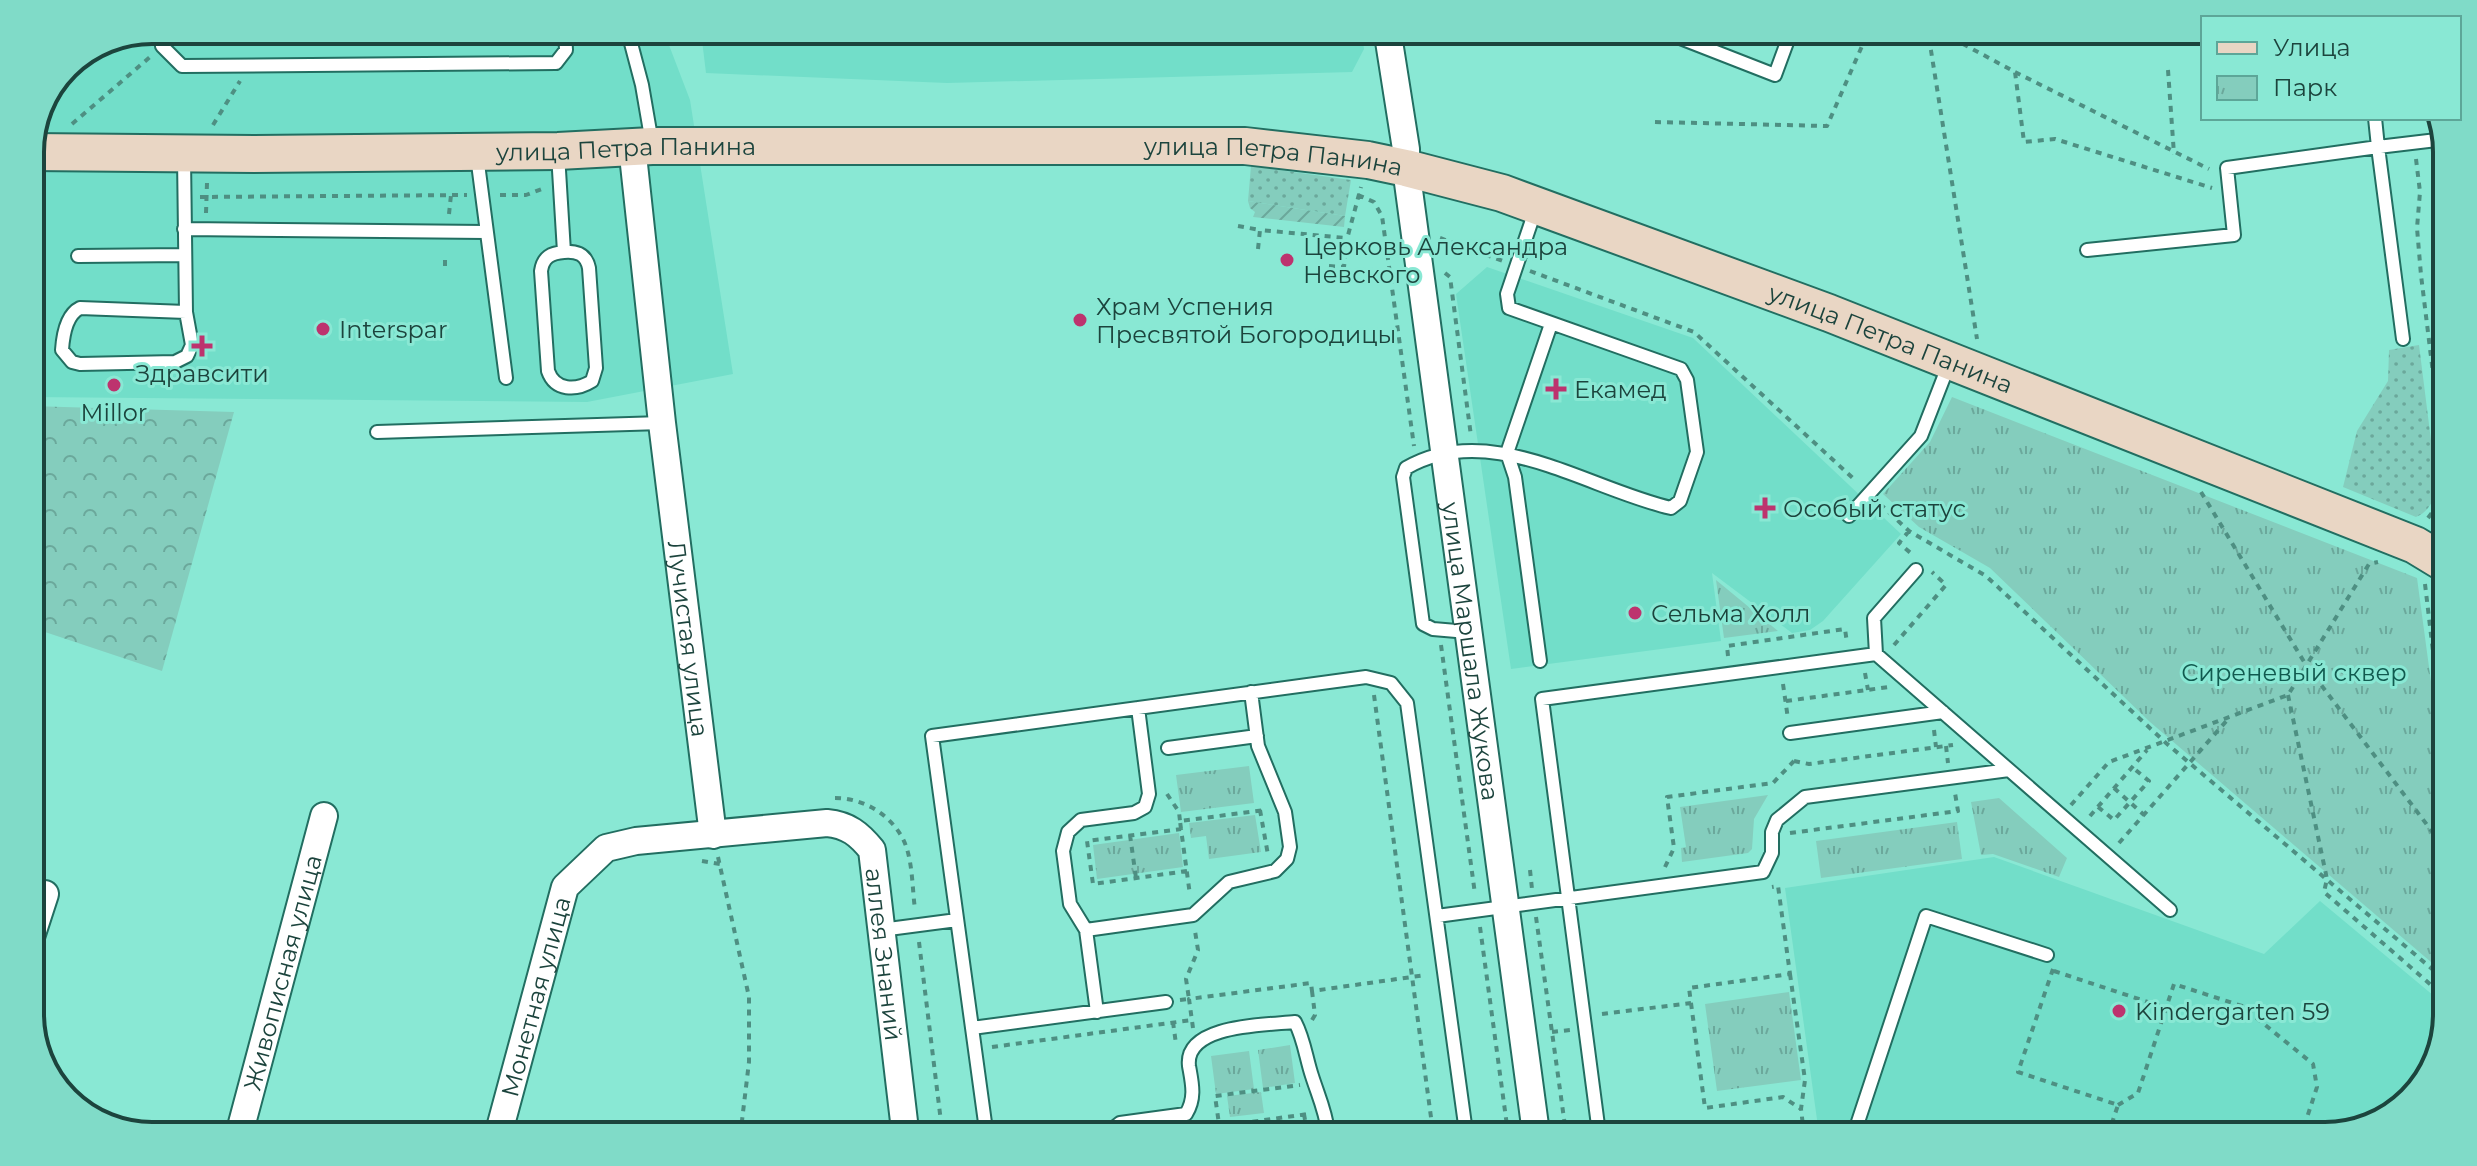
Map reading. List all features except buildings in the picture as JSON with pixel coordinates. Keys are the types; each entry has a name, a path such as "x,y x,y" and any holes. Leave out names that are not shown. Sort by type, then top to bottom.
{"main road":[{"name":"улица Петра Панина","path":"44,152 558,151 642,146 1234,145 1368,160 1502,193 1829,313 1963,350 2175,449 2415,545 2433,569"}],"street":[{"name":"улица Маршала Жукова","path":"1389,44 1406,149 1415,237 1534,1122"},
{"name":"Лучистая улица","path":"642,146 662,423 713,835"},
{"name":"Живописная улица","path":"242,1122 324,816"},
{"name":"аллея Знаний","path":"713,835 840,824 858,833 872,850 904,1122"},
{"name":"Монетная улица","path":"502,1122 565,887 606,848 636,841 713,835"}],"lane":[{"path":"162,46 182,66 556,63 566,50 566,44"},
{"path":"631,44 642,85 642,146"},
{"path":"1696,44 1775,75 1786,44"},
{"path":"2375,120 2403,339"},
{"path":"2087,250 2234,235 2227,168 2432,141"},
{"path":"476,150 506,378"},
{"path":"558,151 564,252"},
{"path":"186,312 80,308 68,320 62,350 72,362 80,364 181,360 190,351 184,229 200,152"},
{"path":"1468,632 1427,628 1422,619 1403,471 1444,452 1507,453 1664,507 1676,507 1697,452 1685,374 1674,366 1509,308 1507,294 1537,205"},
{"path":"184,229 486,232"},
{"path":"564,252 577,252 589,268 596,368 592,381 580,387 560,387 548,371 541,271 542,264 551,254 564,252"},
{"path":"78,256 185,255"},
{"path":"1540,661 1515,477 1507,453 1551,324"},
{"path":"1849,516 1921,436 1963,350"},
{"path":"377,432 662,423"},
{"path":"1916,570 1874,618 1876,654 2170,910"},
{"path":"1598,1122 1542,699 1876,654"},
{"path":"985,1122 932,736 1371,678 1391,683 1407,703 1465,1122"},
{"path":"1086,930 1193,915 1229,882 1275,871 1287,859 1290,847 1283,807 1258,746 1251,692"},
{"path":"1097,1012 1086,930 1070,904 1063,851 1068,832 1081,820 1134,813 1145,807 1149,794 1138,708"},
{"path":"1790,733 1943,712"},
{"path":"1168,748 1257,736"},
{"path":"1437,916 1763,872 1772,853 1772,836 1777,820 1805,797 2009,770"},
{"path":"1858,1122 1926,916 2047,955"},
{"path":"881,930 957,920"},
{"path":"972,1028 1166,1002"},
{"path":"1127,1122 1186,1114 1192,1105 1193,1094 1189,1059 1195,1045 1209,1033 1295,1022 1302,1036 1326,1122"}],"path":[{"path":"1655,122 1827,126 1863,44"},
{"path":"1930,44 1963,350"},
{"path":"1963,44 2174,154 2228,178"},
{"path":"82,128 67,128 162,46"},
{"path":"206,213 200,152 249,65"},
{"path":"2168,70 2174,154"},
{"path":"2015,72 2024,142 2055,139 2230,193"},
{"path":"2415,143 2420,192 2417,228 2433,373"},
{"path":"1329,266 1344,267 1347,239 1368,160"},
{"path":"449,220 451,195"},
{"path":"1358,195 1374,202 1382,216 1417,462"},
{"path":"1238,226 1347,239"},
{"path":"1258,249 1260,230"},
{"path":"1415,237 1433,236 1694,332 1909,531 1986,576 2166,743 2433,970"},
{"path":"445,259 445,266"},
{"path":"2175,449 2306,665 2433,833"},
{"path":"2062,816 2109,762 2288,695 2369,564 2392,560 2407,520 2427,520 2433,512"},
{"path":"1730,673 1727,646 1830,631 1845,629 1849,657"},
{"path":"1439,630 1507,1122"},
{"path":"1371,678 1432,1122"},
{"path":"1786,701 1911,684"},
{"path":"2288,695 2327,879 2324,892 2433,987"},
{"path":"2108,856 2230,716"},
{"path":"1674,848 1667,797 1773,783 1794,761 1809,764 1977,742"},
{"path":"2078,830 2149,748"},
{"path":"2098,807 2114,820 2149,781 2132,767"},
{"path":"1772,836 1958,811 1953,777"},
{"path":"2114,788 2144,815"},
{"path":"1180,821 1283,807"},
{"path":"1260,810 1266,852 1279,867"},
{"path":"1179,812 1198,950 1186,979 1195,1045"},
{"path":"1181,829 1087,841 1093,884 1187,871"},
{"path":"713,835 749,997 749,1062 742,1122"},
{"path":"1130,835 1136,878"},
{"path":"1530,870 1564,1122"},
{"path":"1762,888 1778,886 1805,1080 1803,1122"},
{"path":"2047,955 2056,959 2018,1072 2118,1105"},
{"path":"2052,970 2166,1008"},
{"path":"1189,999 1311,983 1312,991 1444,973"},
{"path":"1790,974 1689,988 1705,1108 1783,1097 1801,1109"},
{"path":"2112,1122 2118,1105 2138,1093 2174,984 2242,1006 2313,1064 2317,1087 2306,1122"},
{"path":"1602,1014 1691,1003"},
{"path":"988,1048 1192,1020"},
{"path":"1219,1122 1215,1096 1306,1084"},
{"path":"1263,1122 1325,1112"}],"shaded area":[{"path":"669,44 690,100 733,374 587,402 44,397 44,145 55,104 76,76 92,62 131,46"},
{"path":"702,44 1363,44 1364,49 1352,72 947,83 706,73"},
{"path":"1487,267 1693,338 1901,534 1823,621 1810,630 1792,633 1712,573 1721,641 1511,669 1456,294"},
{"name":"Kindergarten 59","path":"1994,857 2264,954 2320,901 2433,995 2431,1035 2419,1068 2401,1090 2373,1111 2339,1121 1817,1122 1785,888"}],"green space":[{"path":"1251,166 1351,180 1345,216 1248,201"},
{"path":"1248,201 1345,216 1344,227 1253,217 1255,212"},
{"path":"2419,345 2433,456 2433,499 2430,506 2416,517 2343,487 2357,431 2388,381 2389,350"},
{"name":"Сиреневый сквер","path":"1952,397 2417,578 2433,697 2433,964 2150,722 1990,568 1919,527 1883,494 1930,442"},
{"path":"44,406 234,412 162,671 44,632"},
{"path":"1716,580 1778,631 1724,638"},
{"path":"1249,766 1254,803 1181,812 1176,775"},
{"path":"1768,795 1754,819 1752,849 1748,853 1682,862 1681,848 1686,847 1680,807"},
{"path":"1999,798 2067,858 2059,877 1993,854 1981,855 1971,802"},
{"path":"1255,815 1261,852 1209,859 1206,836 1191,838 1189,823"},
{"path":"1957,822 1962,859 1821,878 1816,841"},
{"path":"1179,833 1183,867 1097,879 1093,845"},
{"path":"1789,992 1801,1080 1717,1091 1705,1004"},
{"path":"1290,1045 1295,1083 1263,1088 1258,1050"},
{"path":"1249,1051 1254,1089 1216,1094 1211,1056"},
{"path":"1261,1092 1264,1113 1230,1117 1227,1096"}],"place":[{"name":"Церковь Александра Невского","path":"1287,260"},
{"name":"Храм Успения Пресвятой Богородицы","path":"1080,320"},
{"name":"Interspar","path":"323,329"},
{"name":"Здравсити","path":"202,346"},
{"name":"Millor","path":"114,385"},
{"name":"Екамед","path":"1556,389"},
{"name":"Особый статус","path":"1765,508"},
{"name":"Сельма Холл","path":"1635,613"},
{"name":"Kindergarten 59","path":"2119,1011"}]}
